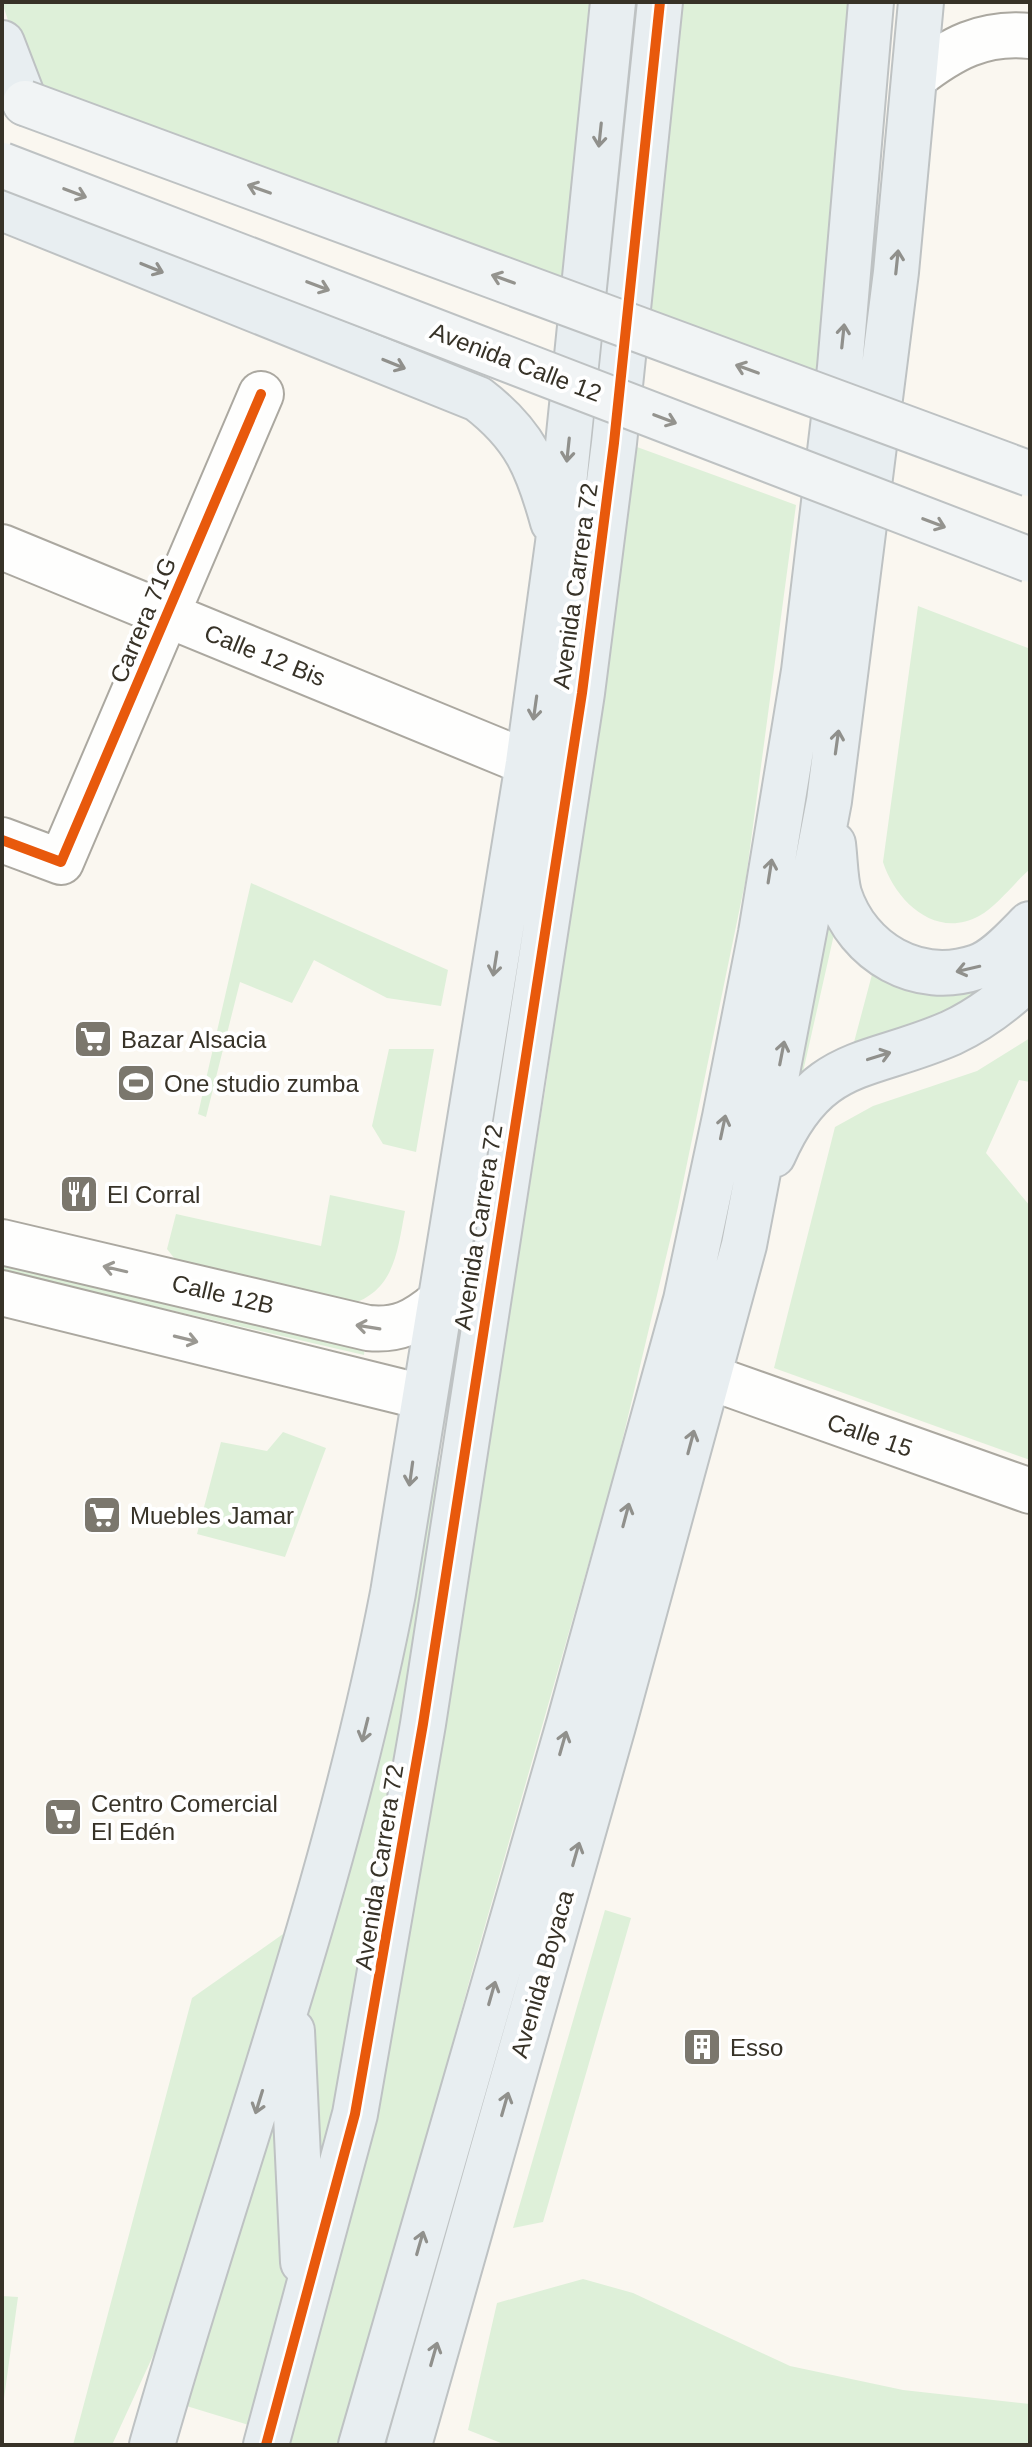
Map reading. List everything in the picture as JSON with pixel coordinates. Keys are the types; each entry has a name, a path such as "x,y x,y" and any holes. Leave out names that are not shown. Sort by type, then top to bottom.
{"highway":[{"name":"Avenida Carrera 72","path":"133,2445 156,2419 191,2322 290,2000 371,1704 393,1593 528,763 558,543 613,2"},
{"path":"605,88 650,2"},
{"name":"Avenida Carrera 72","path":"270,2431 355,2114 423,1724 582,693 614,443 660,2"},
{"path":"364,2435 598,1617 699,1239 761,933 804,671 853,230 871,2"},
{"path":"744,1245 829,801 896,272 921,2"},
{"path":"2,43 25,103"},
{"path":"2,208 478,399 518,434 526,448 541,475 558,543"},
{"path":"819,542 845,679"},
{"path":"829,801 839,893 859,931 883,957 912,971 949,973 980,967 1030,924"},
{"path":"598,1617 670,1518 744,1245 766,1171 781,1136 818,1088 853,1065 928,1042 981,1017 1030,976"},
{"path":"699,1239 770,1113"},
{"name":"Avenida Boyaca","path":"411,2437 670,1518"},
{"path":"290,2000 305,2302"},
{"path":"460,2106 480,2192"}],"main road":[{"path":"25,103 1030,474"},
{"name":"Avenida Calle 12","path":"2,165 1030,560"}],"street":[{"path":"915,77 945,53 969,42 990,36 1030,36"},
{"name":"Carrera 71G","path":"2,840 61,862 261,394"},
{"name":"Calle 12 Bis","path":"2,547 528,763"},
{"name":"Calle 12B","path":"2,1242 368,1328 396,1329 438,1303"},
{"path":"2,1293 423,1397"},
{"name":"Calle 15","path":"709,1377 1030,1491"}],"green space":[{"path":"2,2 595,2 566,283 29,84"},
{"path":"679,2 848,2 817,373 645,313"},
{"path":"637,447 796,505 746,878 678,1207 615,1471 474,1964 343,2445 288,2445 487,1447 546,1085"},
{"path":"918,606 1028,648 1030,646 1030,869 986,912 963,922 947,923 919,912 897,890 883,862"},
{"path":"251,883 448,970 441,1006 387,998 314,960 292,1003 240,982 206,1117 198,1114"},
{"path":"832,907 837,921 803,1072 790,1088"},
{"path":"1002,963 970,1004 853,1046 874,967"},
{"path":"1030,1038 1030,1082 1019,1080 986,1153 1030,1206 1030,1460 774,1368 835,1127 873,1106 977,1071"},
{"path":"389,1049 434,1049 416,1152 383,1144 372,1126"},
{"path":"330,1195 405,1211 396,1255 385,1280 364,1299 349,1305 182,1268 167,1249 176,1214 321,1246"},
{"path":"2,1259 365,1344 364,1355 2,1271"},
{"path":"283,1432 326,1448 285,1557 197,1534 221,1442 267,1451"},
{"path":"430,1465 440,1467 366,1964 313,2197 305,2015 380,1758"},
{"path":"605,1910 631,1918 543,2222 513,2228"},
{"path":"293,1927 168,2323 112,2445 73,2445 192,1998"},
{"path":"280,2074 291,2292 252,2426 180,2404"},
{"path":"583,2279 633,2293 790,2366 903,2390 1030,2404 1030,2445 506,2445 468,2430 497,2303"},
{"path":"2,2296 18,2297 2,2413"}],"cycle path":[{"path":"266,2445 355,2114 423,1724 582,693 614,443 660,2"},
{"path":"2,840 61,862 261,394"}],"place":[{"name":"Bazar Alsacia","path":"93,1039"},
{"name":"One studio zumba","path":"136,1083"},
{"name":"El Corral","path":"79,1194"},
{"name":"Muebles Jamar","path":"102,1515"},
{"name":"Centro Comercial El Edén","path":"63,1817"},
{"name":"Esso","path":"702,2047"}]}
